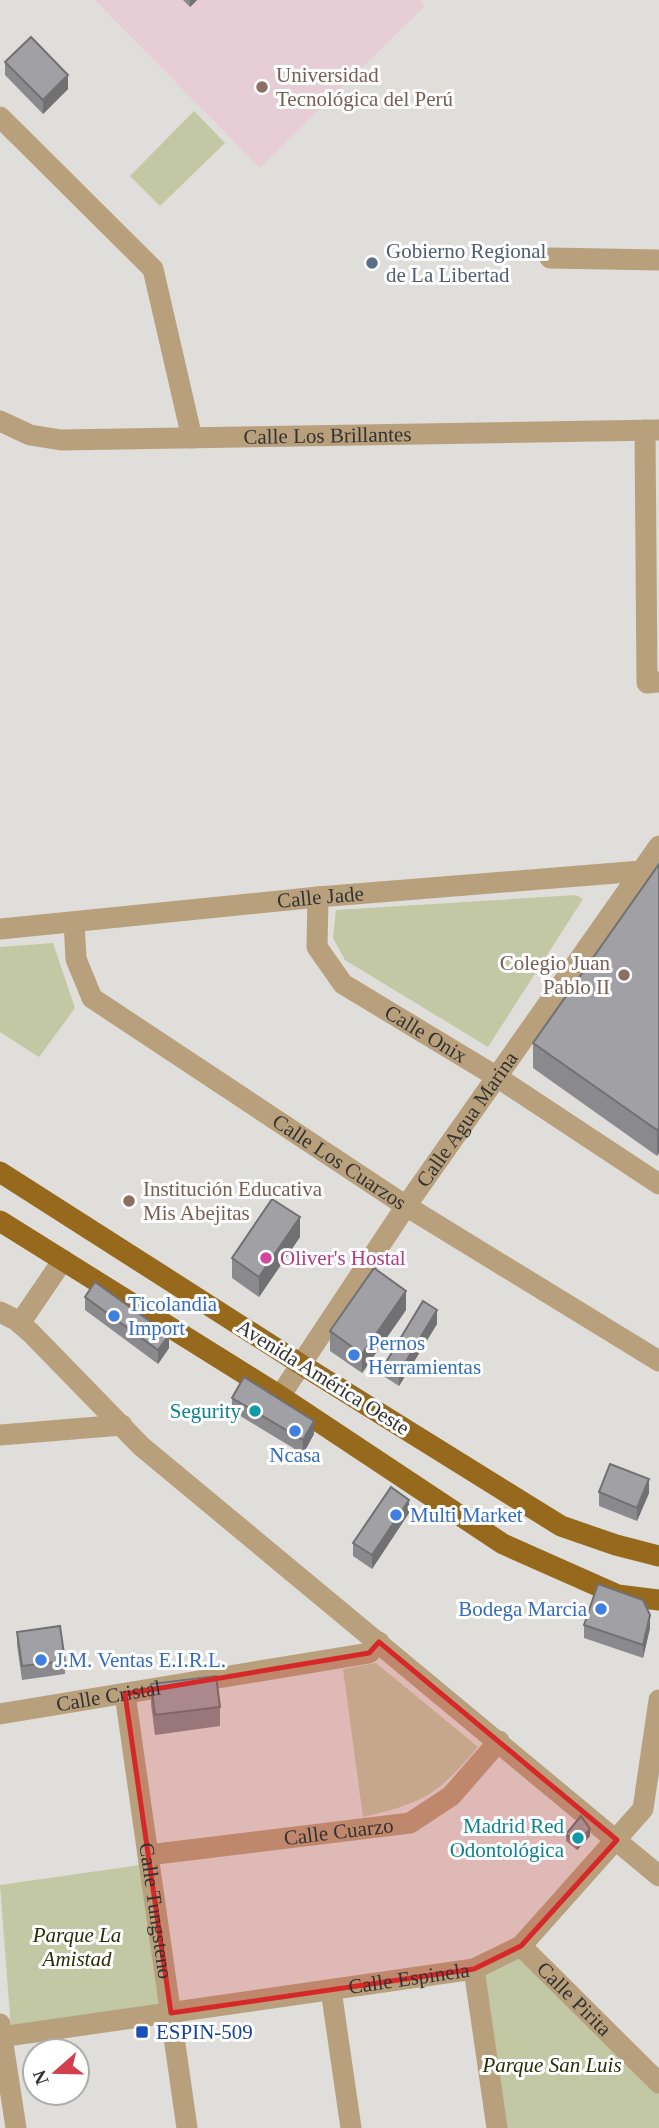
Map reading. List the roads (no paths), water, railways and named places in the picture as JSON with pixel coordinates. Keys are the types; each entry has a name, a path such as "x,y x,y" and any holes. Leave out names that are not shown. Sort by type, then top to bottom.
{"main road":[{"name":"Avenida América Oeste","path":"0,1171 302,1365 561,1525 616,1545 659,1556"},
{"name":"Avenida América Oeste","path":"0,1221 280,1396 503,1544 542,1564 618,1595 659,1600"}],"street":[{"path":"0,117 153,269 192,438"},
{"path":"550,258 659,260"},
{"name":"Calle Los Brillantes","path":"0,421 30,435 61,440 652,430"},
{"path":"652,430 653,683"},
{"name":"Calle Agua Marina","path":"280,1396 406,1206 659,846"},
{"name":"Calle Jade","path":"0,929 318,897 641,871"},
{"name":"Calle Onix","path":"318,897 317,947 343,984 497,1077 659,1184"},
{"name":"Calle Los Cuarzos","path":"74,922 76,959 92,998 406,1206 659,1361"},
{"path":"20,1323 63,1260"},
{"path":"0,1312 20,1323 141,1446 659,1876"},
{"path":"0,1435 122,1425"},
{"name":"Calle Cristal","path":"0,1714 369,1653 379,1642"},
{"name":"Calle Tungsteno","path":"125,1694 187,2128"},
{"name":"Calle Espinela","path":"1,2033 171,2013 474,1969 521,1946 643,1809 654,1770 659,1700"},
{"name":"Calle Cuarzo","path":"148,1855 410,1823 451,1796 499,1741"},
{"name":"Calle Pirita","path":"521,1946 659,2082"},
{"path":"474,1969 497,2128"},
{"path":"331,1990 351,2128"},
{"path":"1,2033 16,2128"}],"place":[{"name":"Universidad Tecnológica del Perú","path":"262,87"},
{"name":"Gobierno Regional de La Libertad","path":"372,263"},
{"name":"Colegio Juan Pablo II","path":"624,975"},
{"name":"Institución Educativa Mis Abejitas","path":"129,1201"},
{"name":"Oliver's Hostal","path":"266,1258"},
{"name":"Ticolandia Import","path":"114,1316"},
{"name":"Pernos Herramientas","path":"354,1355"},
{"name":"Segurity","path":"255,1411"},
{"name":"Ncasa","path":"295,1431"},
{"name":"Multi Market","path":"396,1515"},
{"name":"Bodega Marcia","path":"601,1609"},
{"name":"J.M. Ventas E.I.R.L.","path":"41,1660"},
{"name":"Madrid Red Odontológica","path":"578,1838"},
{"name":"ESPIN-509","path":"142,2032"}],"park label":[{"name":"Parque La Amistad","path":"77,1947"},
{"name":"Parque San Luis","path":"552,2065"}]}
